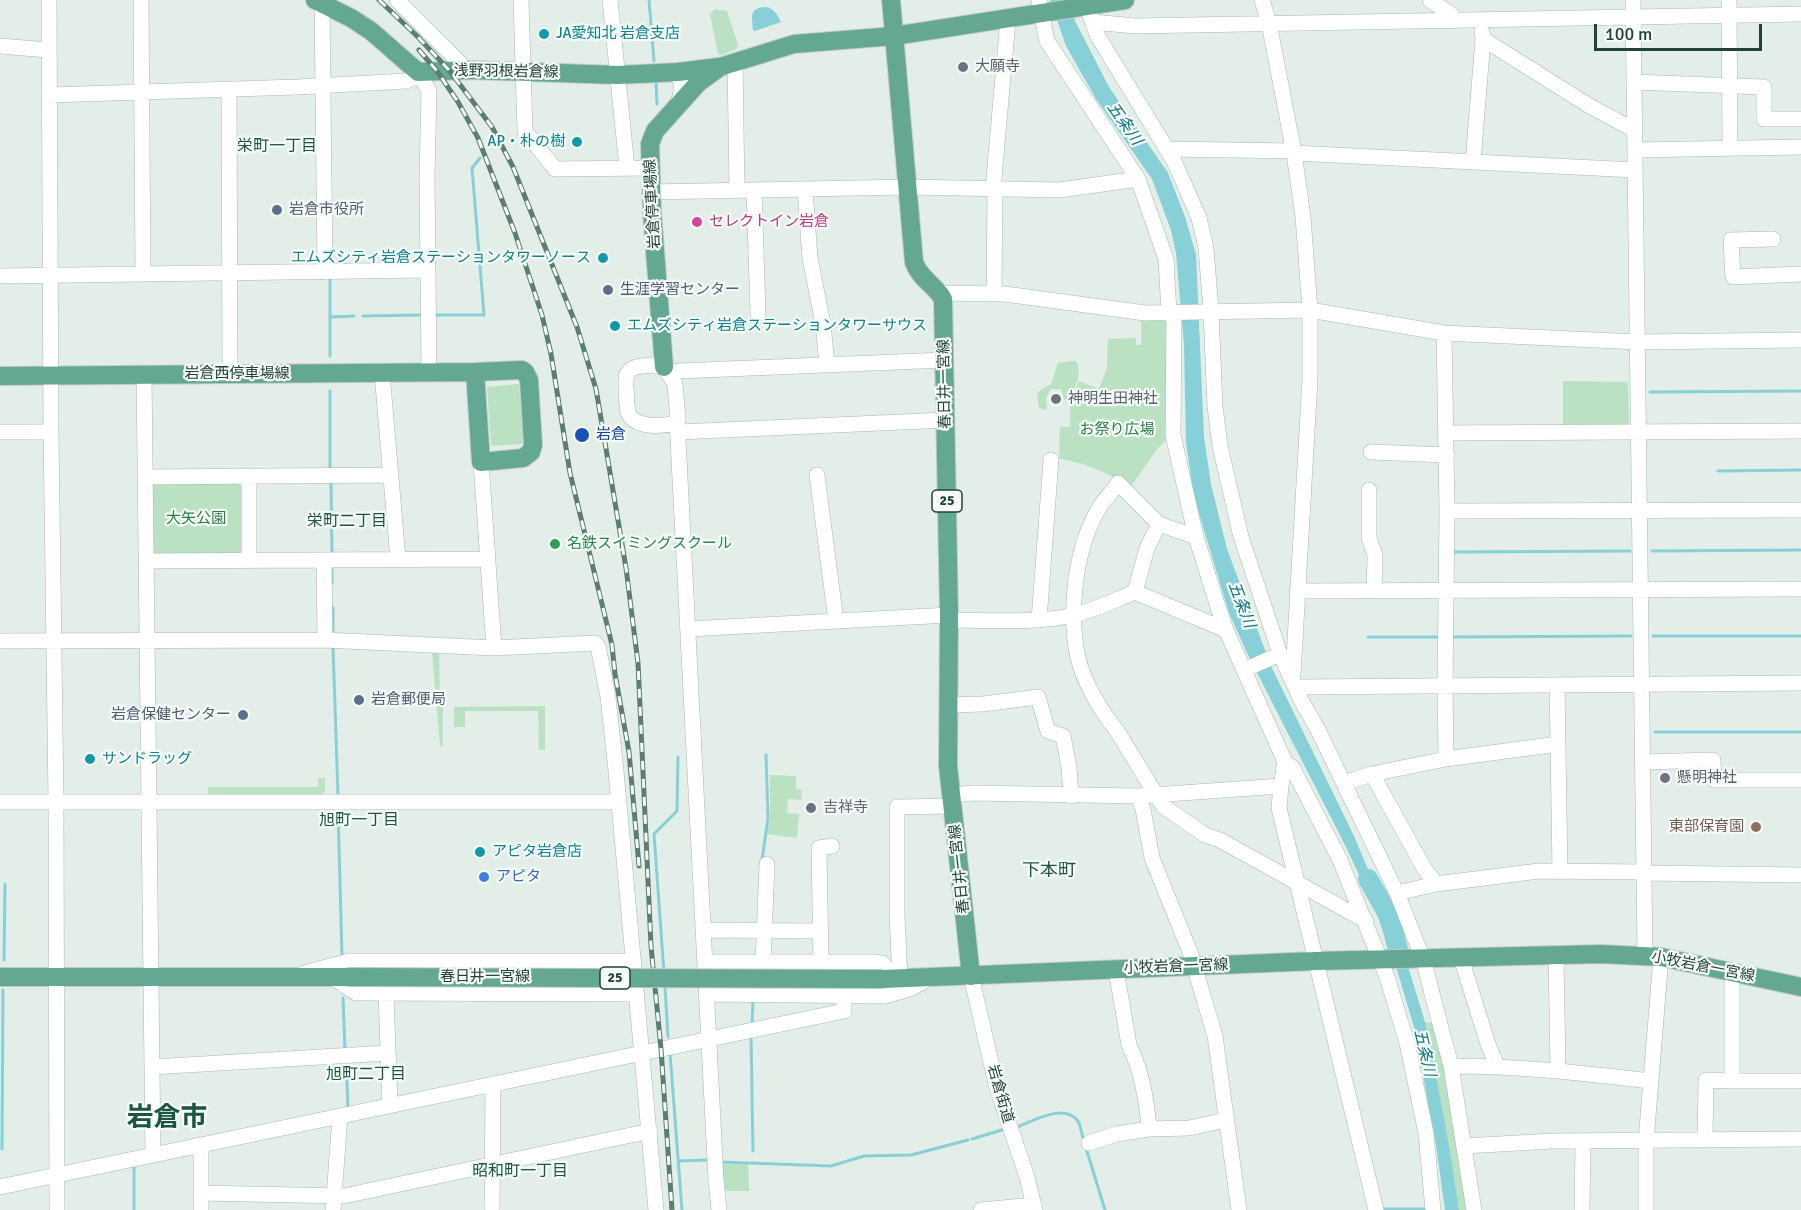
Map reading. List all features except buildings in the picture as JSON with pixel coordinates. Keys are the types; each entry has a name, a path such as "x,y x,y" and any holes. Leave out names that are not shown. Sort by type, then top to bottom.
{"main road":[{"path":"891,0 914,262 922,275 939,293"},
{"path":"894,36 1008,20 1040,7 1088,9 1125,0"},
{"path":"319,2 351,18 370,31 418,72"},
{"name":"岩倉停車場線","path":"667,371 651,192 650,144 655,131 698,83 728,64 794,44 894,36"},
{"name":"浅野羽根岩倉線","path":"418,72 467,70 618,75 678,72 728,64"},
{"name":"春日井一宮線","path":"0,976 893,979 971,976 948,766 949,617 945,360 943,299 939,293"},
{"name":"岩倉西停車場線","path":"0,376 429,373 522,370 528,376 533,445 531,452 523,458 481,462"},
{"path":"475,372 481,462"},
{"name":"小牧岩倉一宮線","path":"971,976 1316,962 1601,954 1653,956 1801,987"}],"street":[{"path":"48,0 55,641 57,1210"},
{"path":"141,0 143,274"},
{"path":"397,0 467,70"},
{"path":"520,0 525,131 555,169 650,168"},
{"path":"610,0 627,168"},
{"path":"1262,0 1269,23 1294,152 1303,217 1310,310 1310,379 1297,591 1294,682"},
{"path":"1430,0 1452,15 1453,21"},
{"path":"1633,0 1644,873 1653,956 1646,1141 1646,1210"},
{"path":"1729,0 1730,148"},
{"path":"319,2 323,86 325,272"},
{"path":"1040,7 1047,41 1138,180 1166,258 1171,312 1173,435 1196,537 1226,630 1286,762 1292,767 1340,860 1381,960 1401,1019 1414,1074 1426,1133 1433,1210"},
{"path":"1088,9 1136,26 1801,14"},
{"path":"1088,9 1097,35 1174,161 1199,218 1206,248 1215,406 1220,446 1241,537 1280,654 1397,892 1423,959 1451,1066 1474,1210"},
{"path":"994,294 994,189 1008,20"},
{"path":"1473,162 1483,39 1480,20"},
{"path":"1483,39 1596,110 1634,130"},
{"path":"0,46 48,50"},
{"path":"728,64 737,190"},
{"path":"49,95 229,90 406,81 418,72 429,91 429,373"},
{"path":"678,72 682,88 678,104"},
{"path":"1634,82 1764,87 1764,119 1801,119"},
{"path":"229,90 230,374"},
{"path":"1635,150 1801,147"},
{"path":"1167,149 1294,152 1635,170"},
{"path":"651,192 907,187 1060,190 1138,180"},
{"path":"805,189 810,258 823,324 826,365"},
{"path":"754,190 758,314"},
{"path":"1773,239 1731,240 1733,277 1801,274"},
{"path":"0,276 428,270"},
{"path":"939,293 994,294 1145,314 1310,310 1444,333 1638,342 1801,340"},
{"path":"1444,333 1447,454 1446,759"},
{"path":"945,360 686,371 667,371 653,365 638,366 629,370 626,380 627,410 634,421 641,423 678,426 946,420"},
{"path":"667,371 675,384 678,426 719,1210"},
{"path":"382,373 398,559"},
{"path":"144,374 153,1155"},
{"path":"1446,433 1801,431"},
{"path":"0,432 51,432"},
{"path":"1371,452 1447,454"},
{"path":"1039,620 1051,460"},
{"path":"481,462 494,648"},
{"path":"817,475 836,621"},
{"path":"249,476 249,560"},
{"path":"145,477 391,476"},
{"path":"1196,537 1159,524 1118,483 1100,507 1078,568 1074,615 1078,658 1086,679 1108,720 1163,806 1204,835 1220,840 1366,921"},
{"path":"1369,490 1369,538 1375,555 1374,591"},
{"path":"1447,511 1801,510"},
{"path":"1135,592 1147,548 1159,524"},
{"path":"147,561 488,559"},
{"path":"324,560 325,640"},
{"path":"1297,591 1801,589"},
{"path":"688,629 949,617 1039,620 1074,615 1103,606 1135,592 1226,630"},
{"path":"0,641 325,640 494,648 595,644 598,646 608,697 619,802 656,1210"},
{"path":"1244,670 1280,654"},
{"path":"1294,682 1445,686 1801,683"},
{"path":"1557,685 1560,872"},
{"path":"948,705 983,704 1038,697 1048,730 1063,736 1069,767 1071,796"},
{"path":"1344,783 1372,774 1446,759 1558,744"},
{"path":"1643,762 1713,760 1714,780 1801,780"},
{"path":"1286,762 1279,808 1376,1210"},
{"path":"1372,774 1424,868 1436,884"},
{"path":"893,979 897,916 897,807 953,801 974,793 1138,796 1281,786"},
{"path":"1138,796 1143,809 1152,858 1190,952 1215,1036 1220,1058 1239,1210"},
{"path":"0,802 619,802"},
{"path":"821,963 819,848 832,846"},
{"path":"763,963 767,864"},
{"path":"1397,892 1436,884 1539,871 1801,875"},
{"path":"704,930 820,931"},
{"path":"1556,956 1558,1070"},
{"path":"1461,958 1497,1066"},
{"path":"289,977 349,961 634,961"},
{"path":"705,962 882,963 893,979"},
{"path":"1116,970 1129,1045 1134,1056 1149,1129"},
{"path":"1732,972 1732,1080"},
{"name":"岩倉街道","path":"971,976 997,1088 1027,1177 1034,1208"},
{"path":"339,977 356,993 638,994"},
{"path":"707,994 885,996 912,988 929,978"},
{"path":"386,993 390,1106"},
{"path":"0,1187 844,1011 844,996"},
{"path":"152,1067 388,1053"},
{"path":"1451,1066 1558,1070 1650,1081"},
{"path":"1706,1140 1706,1080 1798,1081"},
{"path":"492,1210 493,1084"},
{"path":"333,1204 340,1116"},
{"path":"1089,1143 1117,1134 1149,1129 1189,1128 1226,1120"},
{"path":"201,1193 333,1204 493,1164 650,1131"},
{"path":"1464,1146 1552,1141 1801,1139"},
{"path":"1582,1210 1583,1142"},
{"path":"201,1145 201,1210"},
{"path":"981,1210 1034,1208"}],"green space":[{"path":"715,9 727,11 738,45 736,49 722,55 718,54 710,14"},
{"name":"お祭り広場","path":"1168,316 1170,437 1158,448 1129,489 1115,478 1096,469 1077,462 1059,459 1060,427 1070,427 1070,403 1079,381 1099,389 1107,368 1108,339 1136,338 1136,345 1141,345 1141,321 1144,317"},
{"path":"1076,361 1079,371 1069,401 1064,399 1061,389 1051,389 1046,397 1046,410 1039,408 1037,395 1039,391 1051,384 1058,363"},
{"path":"1563,381 1628,382 1629,423 1624,428 1563,428"},
{"path":"519,384 523,444 491,446 487,387"},
{"name":"大矢公園","path":"236,482 242,487 242,552 239,555 156,556 150,551 149,487 155,483"},
{"path":"432,652 439,652 440,698 443,698 443,746 440,746"},
{"path":"545,706 545,750 539,750 538,711 465,711 465,727 454,727 454,707"},
{"path":"770,775 796,776 796,789 802,790 801,800 788,799 787,813 799,814 797,838 767,834 770,819"},
{"path":"318,778 325,778 325,791 321,795 208,795 208,787 318,787"},
{"path":"1425,1022 1432,1023 1446,1071 1468,1210 1459,1210"},
{"path":"721,1164 748,1164 749,1191 722,1191"}],"water":[{"path":"1050,0 1071,0 1075,21 1109,87 1168,173 1185,217 1196,254 1204,437 1211,484 1227,549 1271,666 1354,836 1406,960 1432,1054 1459,1210 1445,1210 1436,1145 1414,1027 1394,960 1374,907 1346,847 1229,613 1194,497 1186,443 1184,345 1176,253 1171,230 1152,179 1096,99 1066,46"},
{"path":"765,7 773,10 781,22 755,31 752,21 754,11"}],"waterway":[{"path":"649,0 654,61"},
{"path":"656,81 657,104"},
{"path":"434,315 484,315 472,168 480,158"},
{"path":"330,278 330,356"},
{"path":"363,316 421,315"},
{"path":"330,317 354,316"},
{"path":"330,391 330,470"},
{"path":"1650,392 1801,391"},
{"path":"1718,471 1801,470"},
{"path":"331,482 332,555"},
{"path":"1652,551 1801,550"},
{"path":"1451,552 1630,551"},
{"path":"332,566 332,583"},
{"path":"333,608 333,631"},
{"path":"1452,637 1631,636"},
{"path":"1653,636 1801,636"},
{"path":"1368,637 1440,637"},
{"path":"333,647 338,795"},
{"path":"1655,732 1801,732"},
{"path":"762,860 768,818 766,755"},
{"path":"664,973 654,834 677,811 678,757"},
{"path":"338,810 342,956"},
{"name":"五条川","path":"1368,879 1389,916 1399,953"},
{"path":"4,960 5,884"},
{"path":"665,986 668,1037"},
{"path":"2,1149 3,990"},
{"path":"343,998 345,1050"},
{"path":"752,1024 753,1002"},
{"path":"751,1036 753,1151"},
{"path":"670,1053 682,1210"},
{"path":"346,1061 348,1107"},
{"path":"1017,1127 1040,1117 1058,1113 1066,1114 1074,1117 1079,1123 1084,1141"},
{"path":"972,1139 1005,1129"},
{"path":"721,1162 831,1166 864,1156 911,1155 968,1140"},
{"path":"1086,1148 1105,1210"},
{"path":"679,1161 709,1160"},
{"path":"134,1168 134,1210"},
{"path":"1384,1209 1427,1209"}],"railway":[{"path":"379,0 449,70 492,127 513,167 577,327 596,389 626,568 638,663 651,946 661,1049 672,1210"},
{"path":"419,50 437,71 458,102 478,138 515,233 542,315 551,354 570,473 612,645 629,752 639,866"}],"place":[{"name":"JA愛知北 岩倉支店","path":"544,34"},
{"name":"大願寺","path":"963,67"},
{"name":"AP・朴の樹","path":"577,142"},
{"name":"岩倉市役所","path":"277,210"},
{"name":"セレクトイン岩倉","path":"697,222"},
{"name":"エムズシティ岩倉ステーションタワーノース","path":"603,258"},
{"name":"生涯学習センター","path":"608,290"},
{"name":"エムズシティ岩倉ステーションタワーサウス","path":"615,326"},
{"name":"神明生田神社","path":"1056,399"},
{"name":"岩倉","path":"582,435"},
{"name":"名鉄スイミングスクール","path":"555,544"},
{"name":"岩倉郵便局","path":"359,700"},
{"name":"岩倉保健センター","path":"243,715"},
{"name":"サンドラッグ","path":"90,759"},
{"name":"懸明神社","path":"1665,778"},
{"name":"吉祥寺","path":"811,808"},
{"name":"東部保育園","path":"1756,827"},
{"name":"アピタ岩倉店","path":"480,852"},
{"name":"アピタ","path":"484,877"}],"district":[{"name":"栄町一丁目","path":"277,147"},
{"name":"栄町二丁目","path":"347,522"},
{"name":"旭町一丁目","path":"359,821"},
{"name":"下本町","path":"1049,871"},
{"name":"旭町二丁目","path":"366,1075"},
{"name":"岩倉市","path":"167,1119"},
{"name":"昭和町一丁目","path":"520,1172"}]}
